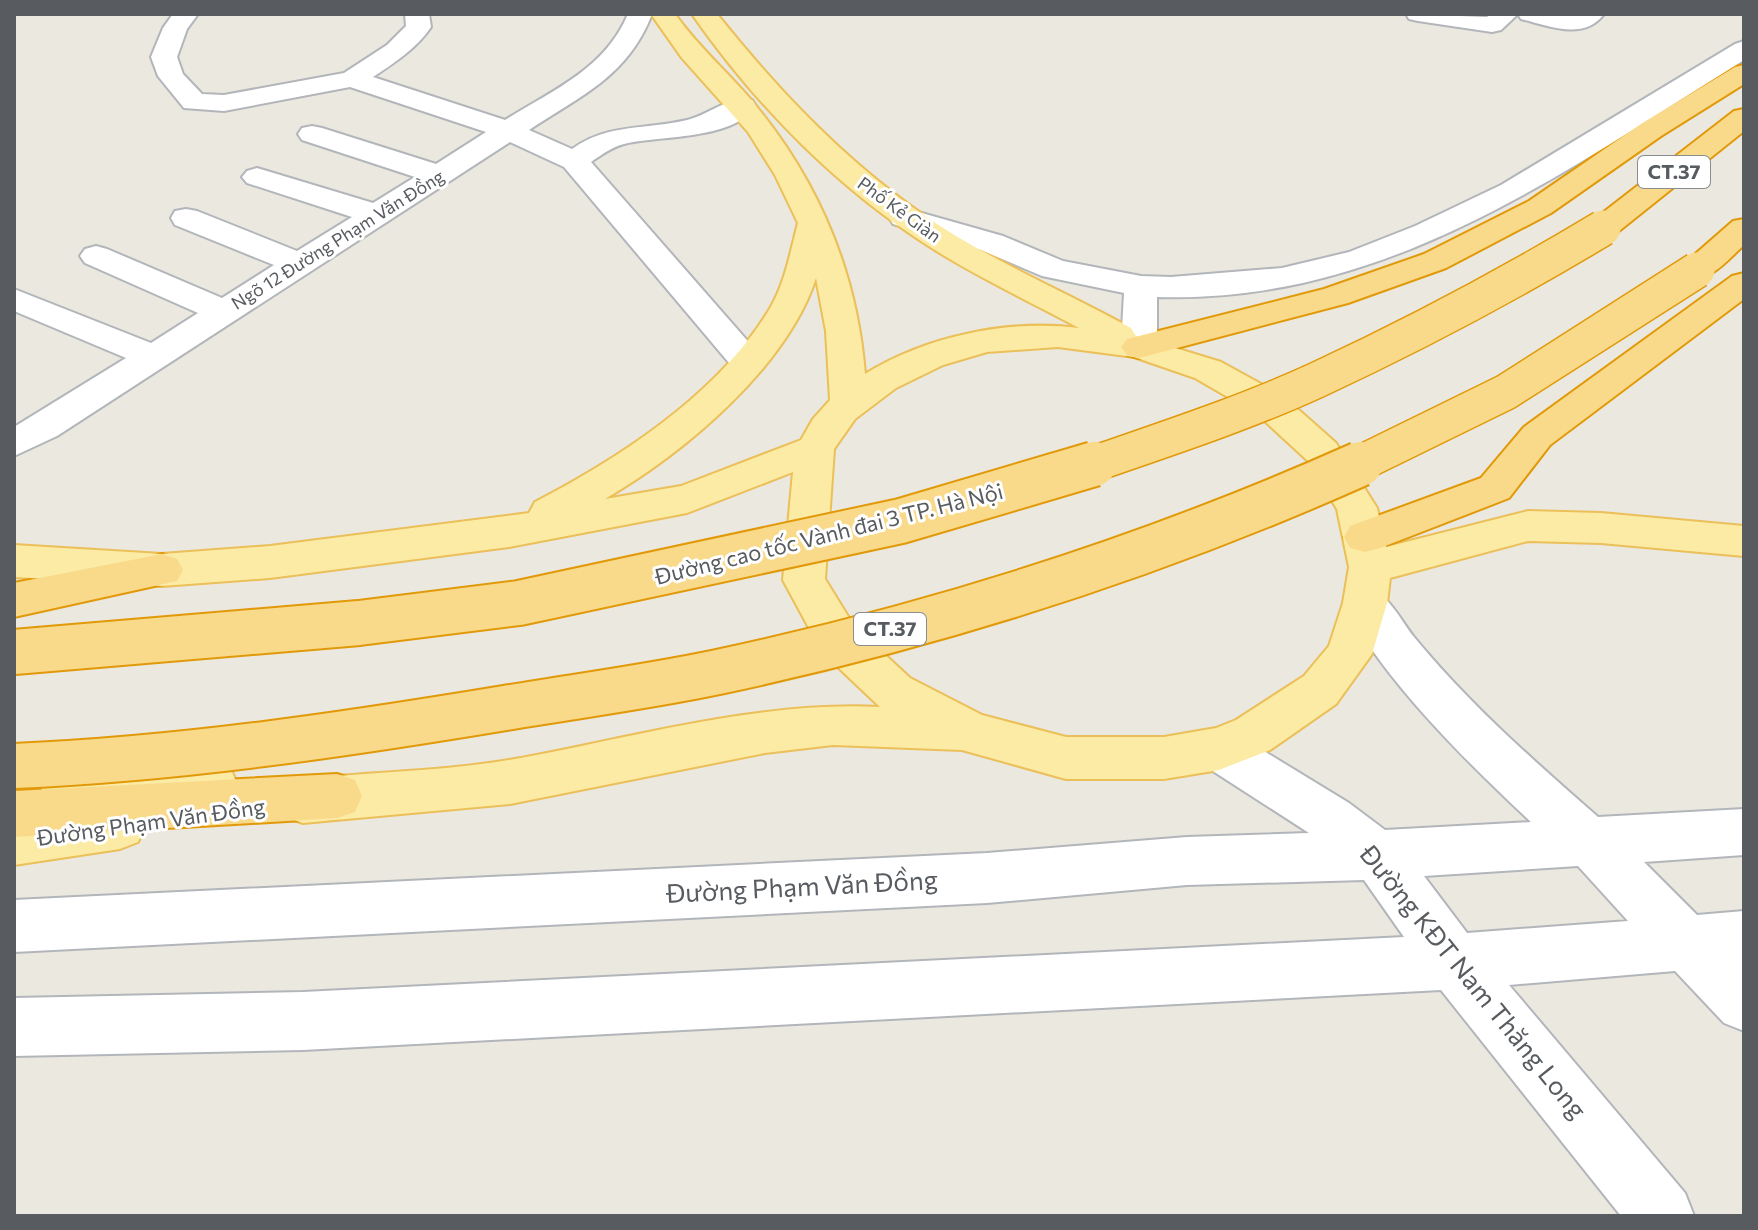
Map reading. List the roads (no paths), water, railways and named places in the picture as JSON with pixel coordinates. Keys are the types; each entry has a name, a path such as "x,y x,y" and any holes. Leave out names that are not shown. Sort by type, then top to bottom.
{"highway":[{"path":"1139,347 1336,296 1435,261 1540,207 1651,130 1744,73"},
{"name":"Đường cao tốc Vành đai 3 TP. Hà Nội","path":"14,652 359,623 519,603 617,585 901,521 1051,479 1212,423 1315,381 1495,293 1603,228 1744,117"},
{"name":"CT.37","path":"14,766 207,751 376,730 718,671 937,617 1112,562 1351,470 1530,379 1697,270 1744,228"},
{"path":"1367,569 1495,488 1537,436 1744,283"},
{"path":"14,600 162,570"},
{"path":"14,814 337,796"}],"main road":[{"path":"707,17 668,21 690,52 742,106 786,170 813,224 832,273 840,308 849,404"},
{"name":"Phố Kẻ Giàn","path":"707,17 806,130 862,185 904,217 999,274 1058,300 1139,347"},
{"path":"509,532 582,496 699,415 748,362 788,307 806,260 813,224"},
{"path":"1058,336 1139,347 1208,370 1270,405 1322,452 1357,508 1367,569 1349,654 1320,690 1253,735 1219,749 1164,758 1066,758 971,733 894,692 838,639 804,580 815,449 820,435 849,404 907,365 979,342 1058,336"},
{"path":"14,561 162,570 270,562 509,532 687,499 815,449"},
{"path":"1367,569 1528,526 1601,528 1744,541"},
{"path":"14,616 162,570"},
{"name":"Đường Phạm Văn Đồng","path":"14,841 337,796 510,782 765,732 833,725 971,733"},
{"name":"Đường Phạm Văn Đồng","path":"14,778 54,777 337,796"}],"street":[{"path":"186,14 175,28 164,57 171,76 194,102 224,103 352,79 396,50 419,27 417,14"},
{"name":"Ngõ 12 Đường Phạm Văn Đồng","path":"24,428 154,357 605,69 630,39 640,14"},
{"path":"1418,14 1492,25 1506,14"},
{"path":"1530,14 1572,24 1592,14"},
{"path":"904,217 992,243 1054,269 1141,286 1171,287 1282,278 1360,259 1426,233 1512,191 1744,49"},
{"path":"352,79 509,131 574,161 748,362"},
{"path":"574,161 618,134 676,131 707,124 742,106"},
{"path":"312,134 440,175"},
{"path":"257,177 378,215"},
{"path":"186,218 300,264"},
{"path":"96,256 225,312"},
{"path":"1139,347 1141,286"},
{"path":"14,299 154,357"},
{"path":"1367,569 1399,651 1494,756 1589,842 1744,1003"},
{"name":"Đường KĐT Nam Thăng Long","path":"1219,749 1331,819 1377,855 1454,962 1662,1216"},
{"name":"Đường Phạm Văn Đồng","path":"14,926 987,878 1187,861 1377,855 1744,832"},
{"path":"14,1027 303,1021 1454,962 1744,938"}]}
